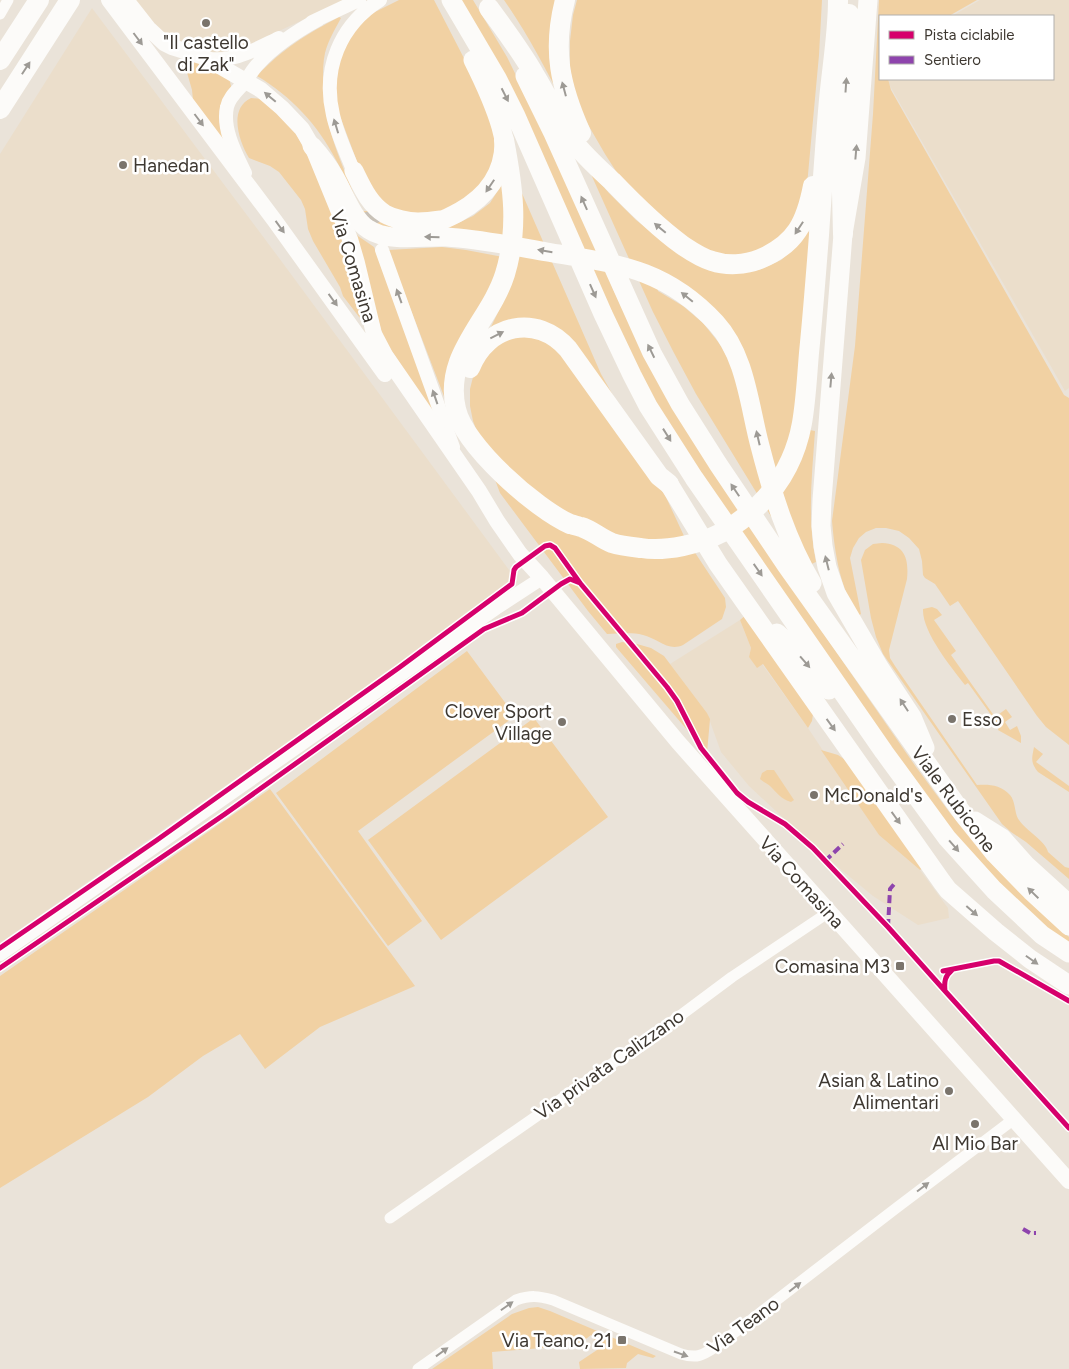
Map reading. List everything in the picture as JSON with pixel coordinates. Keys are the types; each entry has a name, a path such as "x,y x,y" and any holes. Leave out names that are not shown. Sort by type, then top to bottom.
{"highway":[{"path":"23,24 34,0"},
{"path":"0,60 38,0"},
{"path":"0,109 70,0"},
{"path":"53,26 80,0"},
{"path":"566,0 562,13 559,39 559,68 564,90 581,134 609,179"},
{"path":"453,3 472,57 491,97 498,117 510,170 514,224 512,244 498,291 466,346 456,369 454,391 456,410 466,433 479,449 516,487 544,508 570,524 586,528 614,544 646,549 679,547 711,538 740,522 766,500 792,459 802,424 816,282 838,0"},
{"path":"843,234 841,151 850,22 847,0"},
{"path":"868,0 856,158 843,234 821,526 827,567 836,593 879,667 912,717 938,781"},
{"path":"453,3 497,78 516,116 603,314 648,406 694,478 919,800"},
{"path":"487,4 534,73 576,144 593,165 643,214 670,236 693,252 711,261 723,264 754,262 785,245 797,232 805,219 811,200 828,113"},
{"path":"487,4 550,125 652,354 680,404 752,516 853,659"},
{"path":"354,171 366,195 386,214 409,222 443,220 472,205 485,193 494,180 502,156 504,140"},
{"path":"312,146 334,174 361,223 381,236 436,236 481,240 614,264 644,272 669,284 687,296 716,324 731,344 744,381 762,454 792,545 802,567 837,625 853,659"},
{"path":"586,528 576,517 518,478 486,447 474,429 469,417 465,395 467,379 471,364 478,351 496,335 508,330 528,328 546,332 560,341 573,356 659,476 668,484 718,564 948,890 1003,938 1069,985"},
{"path":"746,603 796,652 919,800"},
{"name":"Viale Rubicone","path":"853,659 938,781 995,854 1069,926"},
{"name":"Viale Rubicone","path":"919,800 947,838 994,890 1042,935 1069,953"},
{"path":"963,814 1002,838 1026,865 1069,904"}],"main road":[{"name":"Via Comasina","path":"109,0 256,194 400,394 457,460"},
{"name":"Via Comasina","path":"126,0 148,28 164,43 204,57 262,90 302,129 312,146 350,239 374,334 385,355 479,491 503,516 532,556 542,578 673,736 1069,1181"}],"street":[{"path":"1,13 7,0"},
{"path":"204,57 220,60 239,56 359,0"},
{"path":"369,211 333,116 330,97 330,72 337,51 349,28 365,11 380,0"},
{"path":"245,82 257,65 276,47 319,19"},
{"name":"Via Comasina","path":"245,82 234,92 227,107 227,129 234,150 256,194"},
{"path":"382,250 457,460"},
{"path":"0,954 496,608 542,578"},
{"name":"Via privata Calizzano","path":"390,1218 669,1024 732,977 829,912"},
{"name":"Via Teano","path":"418,1369 516,1300 529,1296 542,1296 554,1300 682,1354 691,1357 699,1356 717,1346 1014,1119"}],"shaded area":[{"path":"133,0 346,0 244,47 219,53 198,53 164,35"},
{"path":"399,0 434,0 485,99 498,151 483,189 443,214 404,213 387,205 373,191 362,175 337,108 334,88 338,65 347,43 358,27 371,14"},
{"path":"461,0 473,0 507,57 552,150 639,345 812,617 950,813 993,865 1069,937 1069,947 1049,933 945,828 678,442 641,375"},
{"path":"504,0 561,0 564,105 536,51"},
{"path":"577,0 822,0 806,196 786,238 752,256 716,256 680,235 621,179 583,116 575,92 570,69 570,41"},
{"path":"879,0 977,0 951,15 879,15 879,80 888,80 891,90 1064,395 1069,398 1069,745 1046,727 1037,716 958,601 950,606 935,584 925,578 919,549 909,538 899,531 876,528 866,532 859,538 850,558 861,614 858,616 847,594 839,570 832,521 855,346 873,114"},
{"path":"980,0 1069,0 1069,388 1065,391 887,80 1054,80 1054,15 954,15"},
{"path":"92,8 518,582 0,943 0,154"},
{"path":"339,17 341,18 324,56 324,96 334,143 357,202 329,147 312,123 292,102 257,76 295,43"},
{"path":"197,61 229,78 231,86 233,155 193,100 184,62"},
{"path":"251,98 262,99 294,130 329,195 366,326 343,296 340,287 313,241 301,200 279,172 270,166 249,158 245,151 239,134 238,117 244,103"},
{"path":"590,172 636,220 687,259 759,270 781,260 796,247 808,231 811,235 794,427 815,431 811,513 816,562 809,565 796,537 742,356 655,275 658,291 683,306 703,323 719,343 734,369 772,518 696,394 674,353 653,312"},
{"path":"504,181 509,245 393,236 355,211 369,211 456,224 473,216 490,203"},
{"path":"521,191 601,374 633,431 570,342 488,333 504,300"},
{"path":"349,224 358,236 374,247 435,412 433,414 384,339"},
{"path":"442,247 503,257 450,412 388,250"},
{"path":"508,337 536,337 558,349 665,495 684,536 725,598 726,607 722,619 683,645 678,647 667,646 638,634 607,634 500,493 473,421 470,406 470,389 480,359"},
{"path":"882,543 896,546 901,550 907,565 907,579 889,650 890,658 977,785 995,786 1003,789 1010,795 1019,820 1044,844 1048,852 1065,867 1069,868 1069,879 1002,824 883,654 871,618 861,560 865,550 873,544"},
{"path":"932,607 937,609 942,615 934,620 956,651 951,655 995,717 1006,709 1012,717 1005,722 1010,730 1017,726 1021,736 1021,743 998,730 999,726 968,683 965,685 932,639 924,618 923,609"},
{"path":"747,614 813,714 808,728 763,664 757,668 749,657 751,648 740,620"},
{"path":"740,620 751,648 749,657 757,667 762,664 808,728 879,835 920,870 948,908 949,918 918,925 873,896 821,853 749,786 721,752 707,713 670,664"},
{"path":"622,642 651,648 664,656 710,719 707,753 616,647 616,644"},
{"path":"467,651 515,716 358,831 422,921 388,946 276,793"},
{"path":"534,718 608,817 441,940 368,840"},
{"path":"1034,747 1043,754 1036,762 1069,786 1069,792 1038,772 1032,760"},
{"path":"821,750 838,755 850,763 923,868 920,870 879,835"},
{"path":"767,770 774,770 794,800 791,802 779,796 769,785 760,779 762,773"},
{"path":"270,789 415,986 320,1027 265,1069 240,1034 203,1056 148,1097 0,1188 0,976"},
{"path":"538,1307 656,1356 653,1358 638,1354 627,1363 626,1368 580,1369 579,1362 600,1348 591,1335 578,1345 492,1352 493,1369 432,1369 512,1314"}],"tunnel":[{"path":"369,211 378,238"}],"marked path":[{"path":"825,861 843,844"},
{"path":"888,927 890,889 895,883"},
{"path":"1023,1229 1030,1233 1036,1233"}],"cycle path":[{"path":"0,948 157,840 400,667 512,584 516,567 545,546 550,545 555,548 580,583 570,579 522,613 484,629 225,814 0,968"},
{"path":"580,583 667,687 677,701 701,748 737,793 748,802 785,824 813,848 888,927 945,991"},
{"path":"943,971 999,961 1069,1001"},
{"path":"952,970 946,979 945,991 1069,1128"}],"place":[{"name":"\"Il castello di Zak\"","path":"206,23"},
{"name":"Hanedan","path":"123,165"},
{"name":"Esso","path":"952,719"},
{"name":"Clover Sport Village","path":"562,722"},
{"name":"McDonald's","path":"814,795"},
{"name":"Comasina M3","path":"900,966"},
{"name":"Asian & Latino Alimentari","path":"949,1091"},
{"name":"Al Mio Bar","path":"975,1124"},
{"name":"Via Teano, 21","path":"622,1340"}]}
